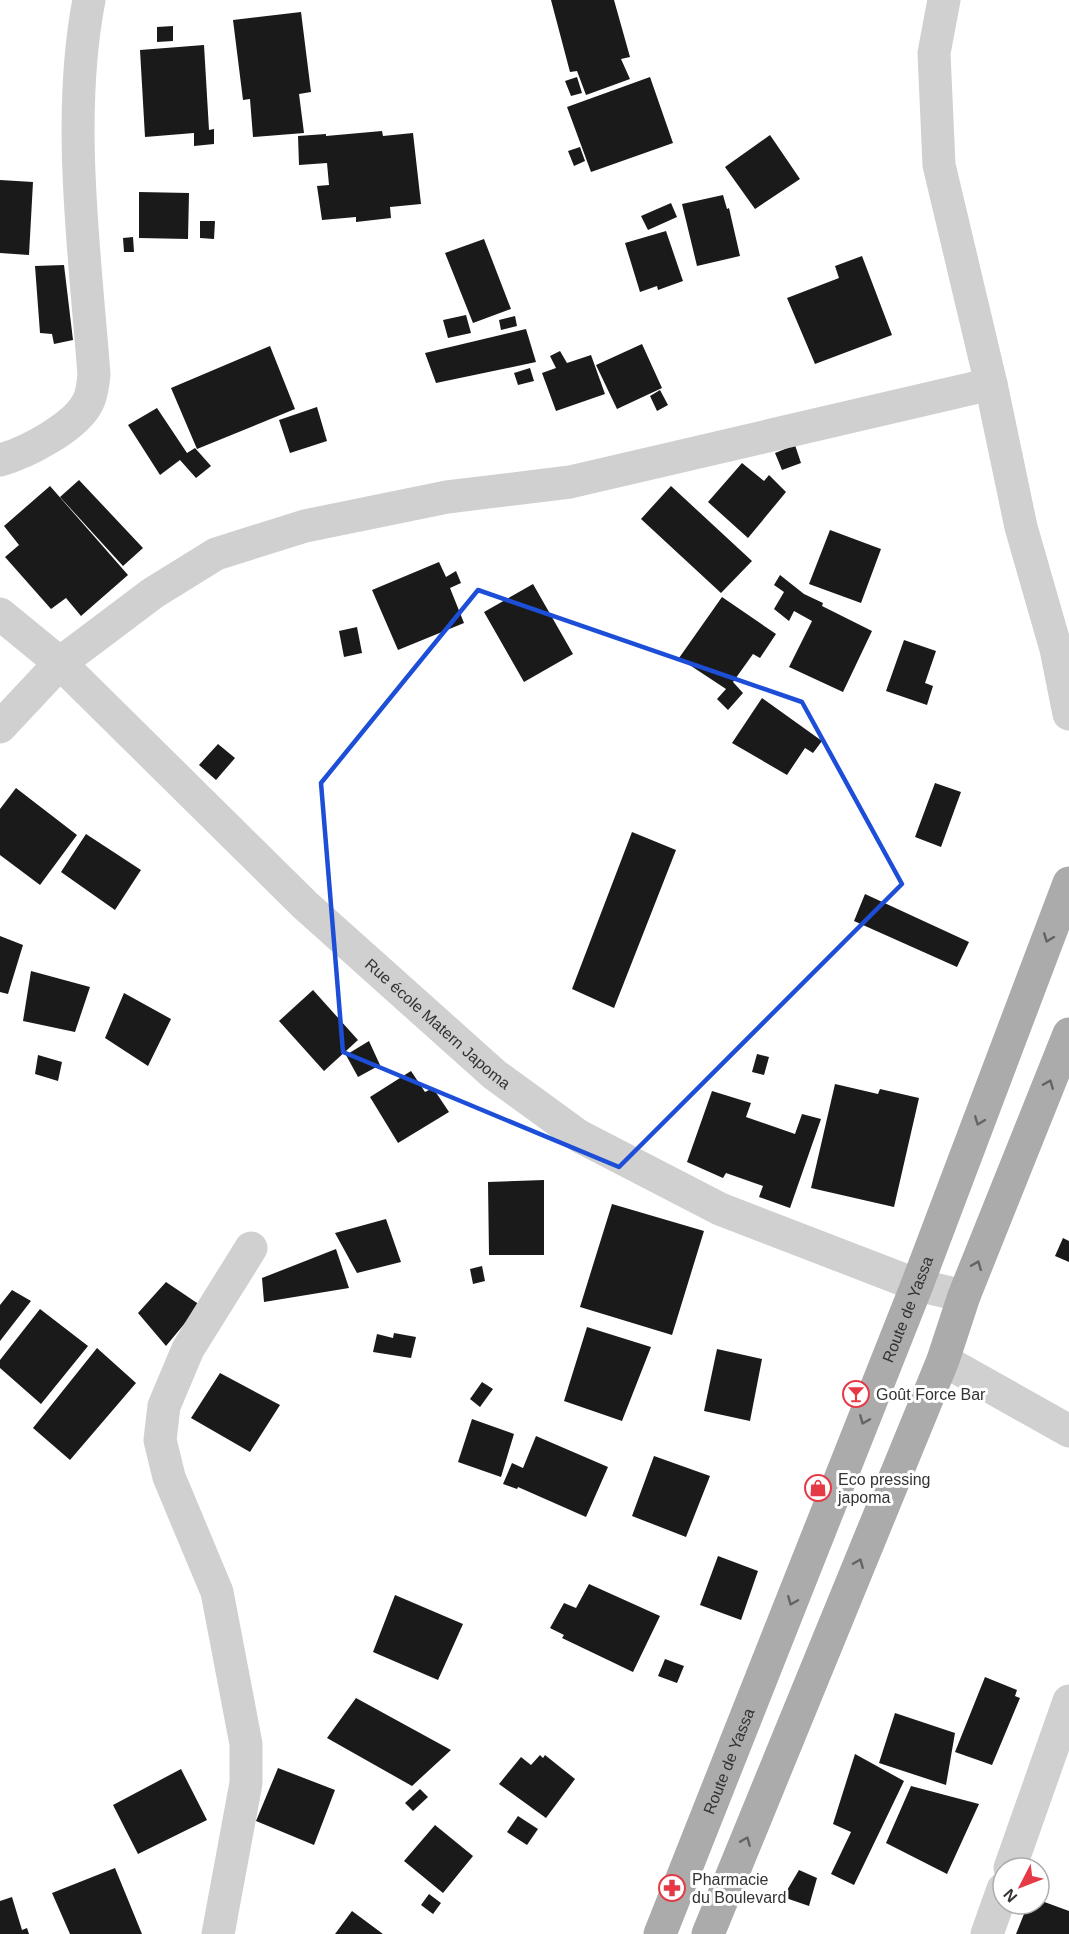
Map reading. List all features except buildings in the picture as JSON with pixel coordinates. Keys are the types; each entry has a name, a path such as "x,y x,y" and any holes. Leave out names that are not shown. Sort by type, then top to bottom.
{"main road":[{"name":"Route de Yassa","path":"660,1934 917,1285 1069,884"},
{"path":"708,1934 943,1360 964,1296 1069,1034"}],"street":[{"path":"0,460 22,454 67,424 88,403 94,375 78,141 84,26 89,0"},
{"path":"944,0 934,53 939,165 991,384 1021,527 1063,643 1069,714"},
{"path":"0,727 60,663 153,593 216,554 305,526 447,497 570,482 991,384"},
{"name":"Rue école Matern Japoma","path":"0,614 60,663 305,905 495,1076 579,1136 720,1209 917,1285 964,1296"},
{"path":"218,1934 246,1783 246,1744 217,1592 169,1477 160,1440 164,1406 188,1349 251,1248"},
{"path":"943,1360 1069,1431"},
{"path":"1015,1856 1069,1701"},
{"path":"987,1934 993,1916"}],"highlighted area":[{"path":"478,590 802,702 902,884 619,1167 343,1052 321,783"}],"place":[{"name":"Goût Force Bar","path":"856,1394"},
{"name":"Eco pressing japoma","path":"818,1488"},
{"name":"Pharmacie du Boulevard","path":"672,1888"}]}
